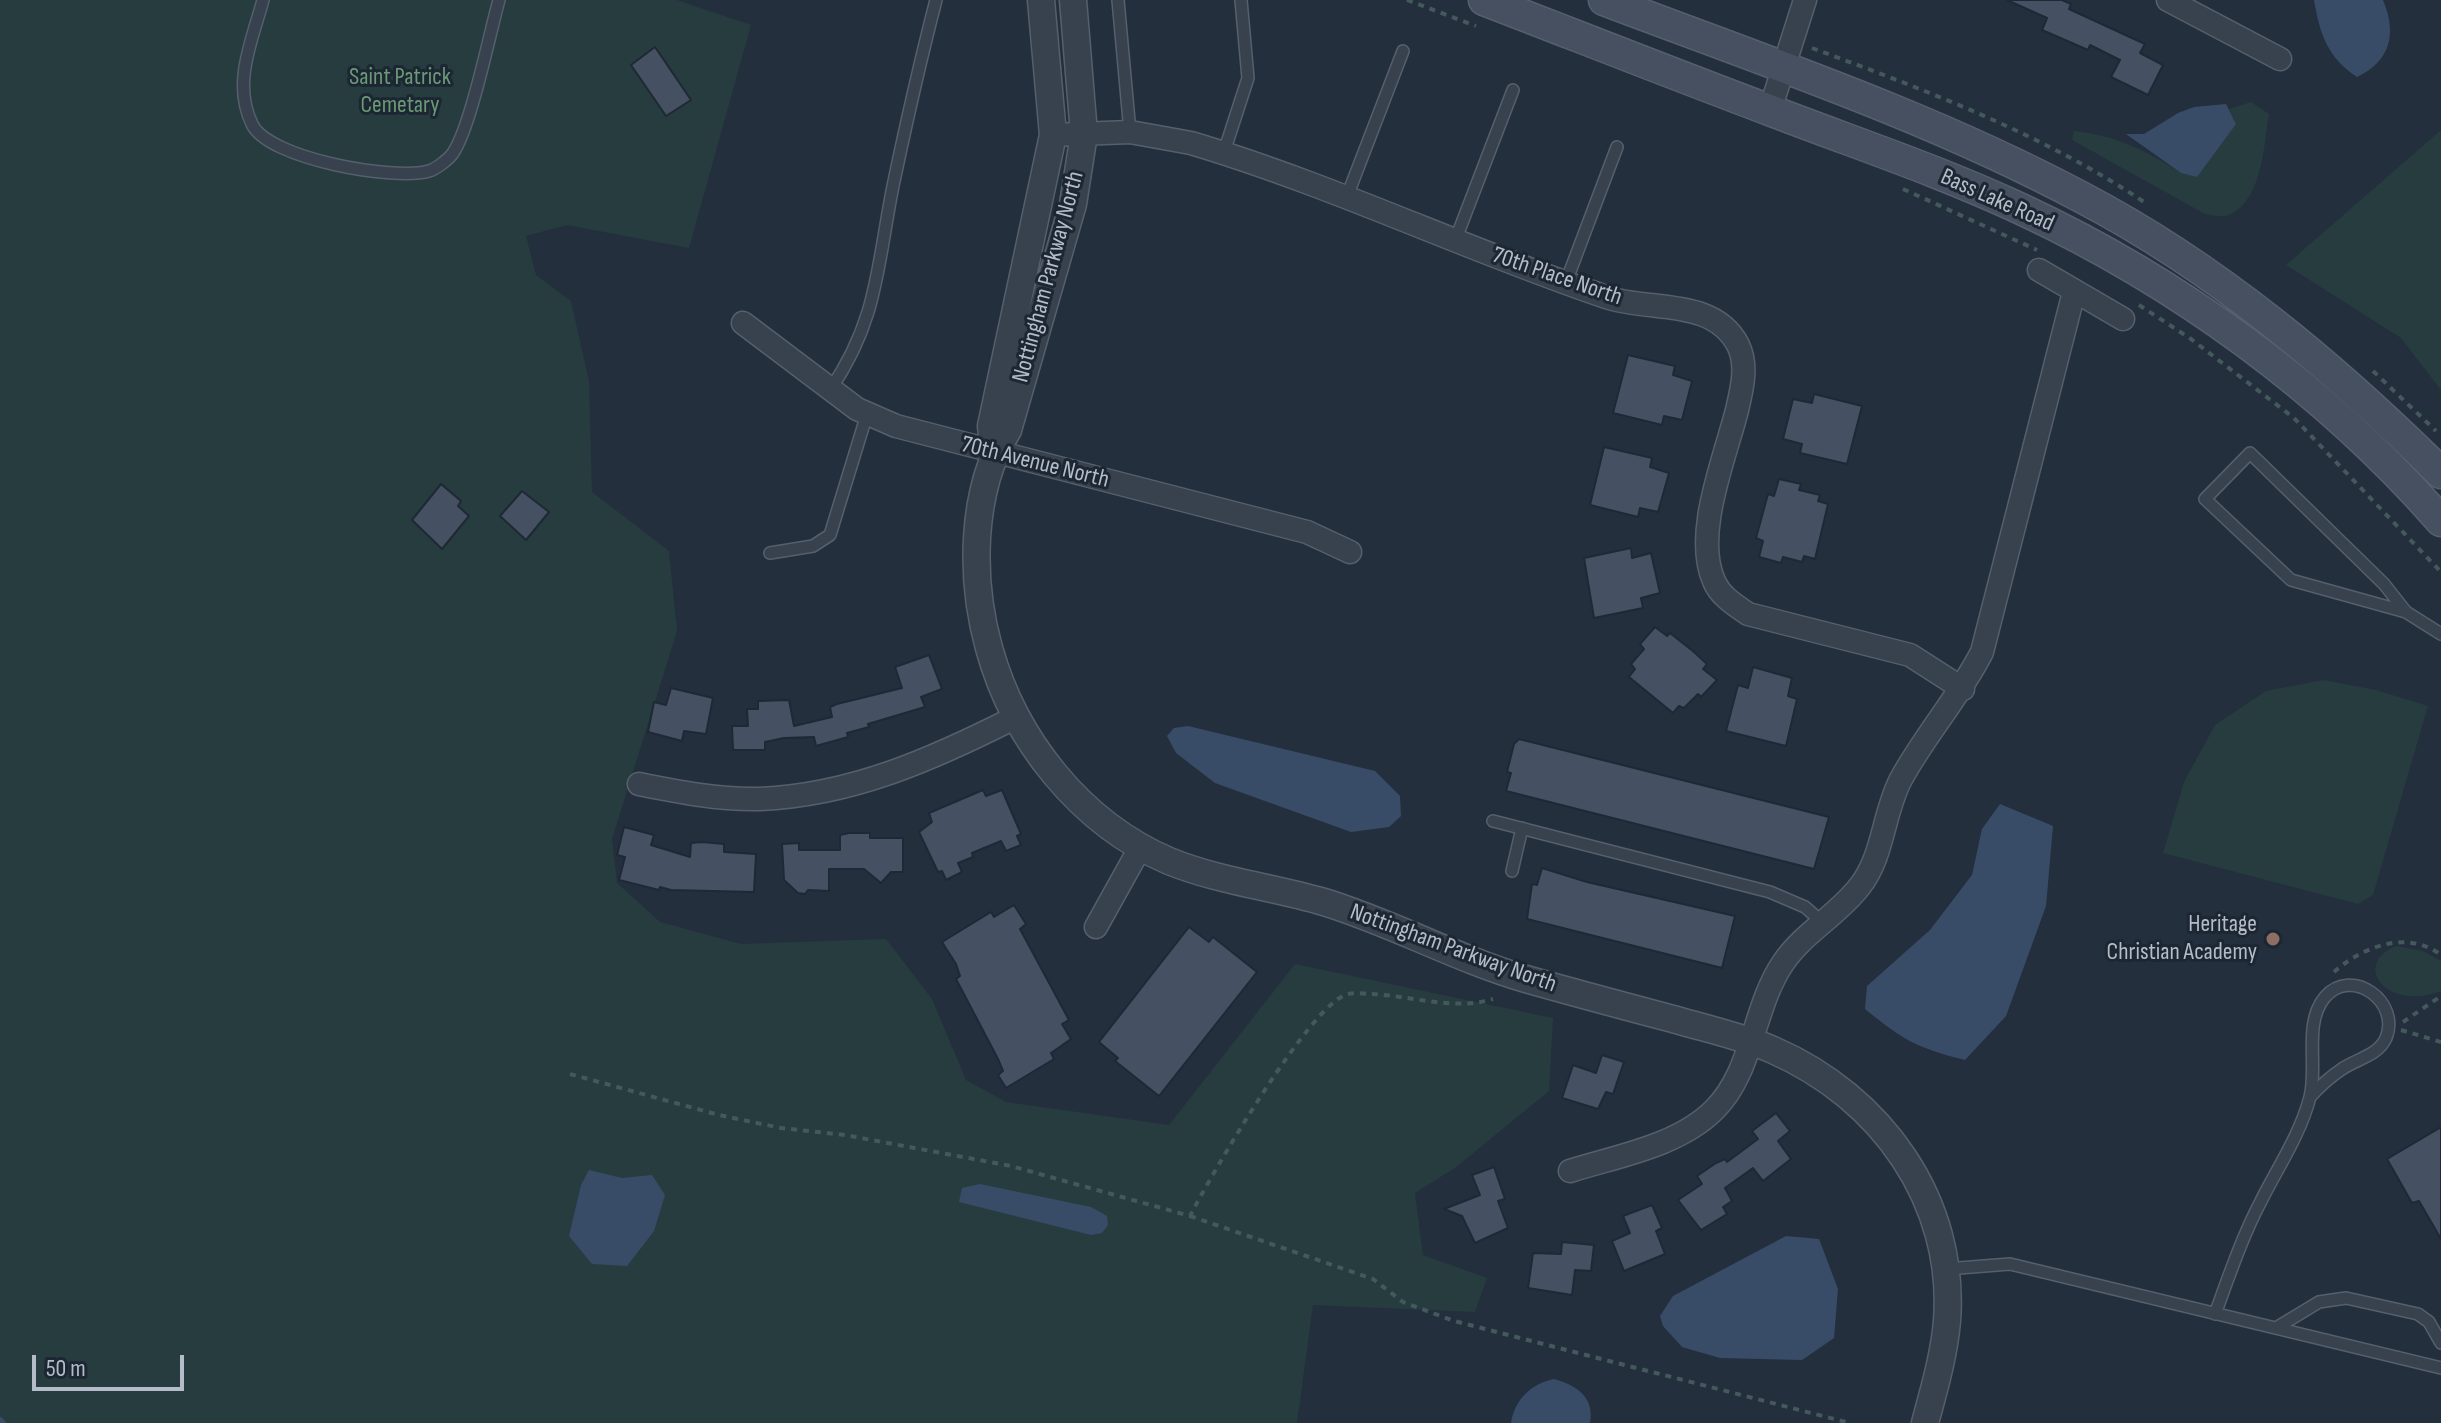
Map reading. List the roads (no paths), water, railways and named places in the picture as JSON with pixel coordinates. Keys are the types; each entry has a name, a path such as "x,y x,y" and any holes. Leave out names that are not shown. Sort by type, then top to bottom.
{"main road":[{"name":"Bass Lake Road","path":"1484,0 2022,209 2138,272 2228,330 2320,403 2380,457 2441,521"},
{"name":"Bass Lake Road","path":"1604,0 1786,68 1986,149 2081,196 2134,228 2293,339 2441,473"}],"street":[{"name":"Nottingham Parkway North","path":"994,453 991,426 1053,135 1041,0"},
{"name":"Nottingham Parkway North","path":"1073,0 1084,134 1068,219 1008,430 994,453 984,495 976,585 997,678 1014,718 1055,775 1078,799 1141,846 1213,875 1324,902 1390,925 1502,972 1749,1041 1796,1061 1833,1083 1867,1112 1897,1144 1920,1180 1937,1225 1945,1269 1947,1319 1940,1366 1925,1423"},
{"path":"1770,110 1786,68 1805,0"},
{"path":"2168,0 2280,59"},
{"name":"70th Place North","path":"1053,135 1130,132 1224,152 1610,299 1706,315 1725,328 1738,345 1744,366 1743,386 1706,533 1706,557 1714,583 1729,601 1748,614 1910,655 1963,689"},
{"path":"2039,270 2074,292 2128,310"},
{"path":"1570,1171 1690,1128 1714,1110 1732,1086 1783,963 1860,887 1872,866 1900,781 1963,689 1982,652 2074,292"},
{"name":"70th Avenue North","path":"743,323 830,390 867,414 896,426 1307,532 1350,552"},
{"path":"639,784 705,796 760,799 812,793 867,781 924,762 1014,718"},
{"path":"1096,927 1141,846"}],"lane":[{"path":"263,0 243,73 242,98 253,128 286,150 394,174 432,171 453,154 499,0"},
{"path":"830,390 854,355 871,312 909,107 936,0"},
{"path":"1118,0 1130,132"},
{"path":"1224,152 1248,78 1241,0"},
{"path":"1345,199 1403,51"},
{"path":"1455,241 1513,90"},
{"path":"1566,282 1617,147"},
{"path":"770,553 813,546 830,535 867,414"},
{"path":"2406,612 2384,584 2250,453 2205,499 2291,580 2406,612 2441,634"},
{"path":"1493,821 1770,892 1805,907 1822,922"},
{"path":"1512,871 1522,828"},
{"path":"2215,1314 2244,1237 2279,1171 2310,1097 2315,1019 2322,1002 2333,990 2352,986 2369,991 2385,1006 2389,1023 2381,1046 2339,1070 2310,1097"},
{"path":"1945,1269 2010,1264 2441,1368"},
{"path":"2276,1328 2319,1302 2346,1298 2418,1314 2429,1322 2441,1343"}],"water":[{"path":"2314,0 2383,0 2390,35 2384,54 2377,63 2357,77 2338,61 2322,34"},
{"path":"2226,104 2236,124 2197,177 2181,173 2126,134 2144,134 2194,107"},
{"path":"1188,726 1375,771 1400,796 1401,816 1389,827 1351,832 1215,783 1176,753 1167,736 1174,728"},
{"path":"2000,804 2053,826 2046,906 2006,1016 1965,1060 1922,1047 1878,1020 1865,1009 1867,986 1930,930 1972,875 1982,829"},
{"path":"589,1170 622,1178 652,1175 665,1195 654,1231 627,1266 592,1264 569,1236 581,1185"},
{"path":"980,1184 1091,1207 1107,1216 1108,1225 1102,1233 1091,1235 959,1202 962,1188"},
{"path":"1786,1236 1819,1239 1838,1289 1834,1338 1802,1360 1720,1358 1682,1347 1663,1326 1660,1316 1673,1296"},
{"path":"1554,1379 1570,1385 1587,1399 1590,1423 1511,1423 1516,1407 1525,1394"}],"waterway":[{"path":"0,1420 3,1423"}],"place":[{"name":"Heritage Christian Academy","path":"2273,939"}],"park label":[{"name":"Saint Patrick Cemetary","path":"400,92"}]}
